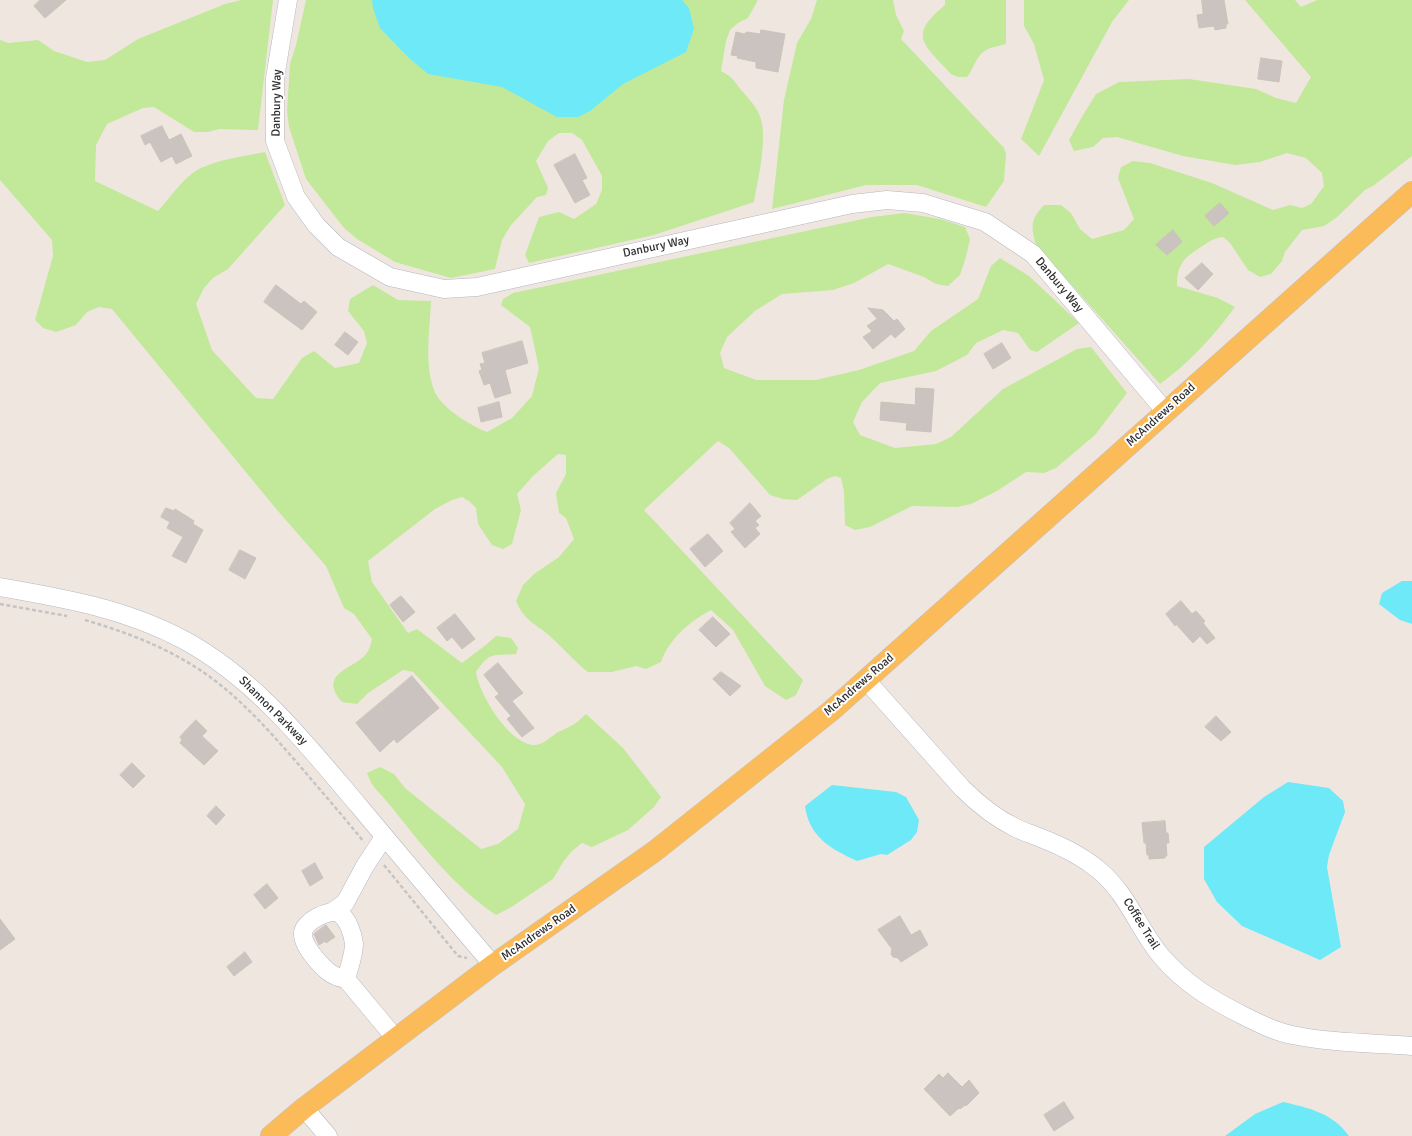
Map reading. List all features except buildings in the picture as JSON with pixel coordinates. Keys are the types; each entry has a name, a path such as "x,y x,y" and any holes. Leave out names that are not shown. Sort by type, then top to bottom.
{"main road":[{"name":"McAndrews Road","path":"271,1136 304,1108 493,965 655,851 831,711 1412,192"}],"street":[{"name":"Danbury Way","path":"288,0 275,78 275,141 296,197 316,225 338,248 390,277 444,289 477,287 852,204 887,200 923,203 985,222 1033,254 1165,411"},
{"name":"Shannon Parkway","path":"0,587 84,602 136,618 185,640 236,674 290,725 493,965"},
{"name":"Coffee Trail","path":"866,680 978,804 996,818 1017,829 1071,851 1100,871 1124,896 1157,950 1174,972 1196,990 1260,1023 1289,1034 1320,1040 1412,1046"},
{"path":"384,837 345,903 332,912 310,921 302,933 310,950 325,969 338,978 346,979 396,1039"},
{"path":"332,912 339,913 347,923 352,935 354,946 346,979"},
{"path":"304,1108 328,1136"}],"path":[{"path":"0,604 75,617"},
{"path":"84,620 138,637 168,651 202,671 232,693 262,721 458,956 467,958"}],"green space":[{"path":"241,0 273,0 258,130 219,129 208,132 194,132 154,107 143,108 107,124 96,145 95,181 158,211 183,181 201,168 225,160 265,152 285,205 228,269 213,278 204,288 196,304 212,350 256,398 273,399 302,358 314,351 335,368 359,363 367,343 364,331 348,311 350,299 373,285 398,300 431,301 428,357 434,390 449,409 465,421 487,432 512,418 532,396 539,368 530,327 501,305 503,299 513,293 872,217 905,213 940,219 965,227 970,239 966,257 960,275 948,286 936,284 924,277 888,264 854,283 833,290 782,294 755,311 727,337 720,353 724,368 756,380 816,380 859,370 914,351 931,331 978,299 991,266 1000,258 1029,276 1079,323 1037,352 1030,350 1018,333 1003,330 976,343 967,355 936,371 880,383 862,402 853,422 860,435 895,448 936,444 951,437 1003,389 1077,349 1091,347 1127,393 1095,435 1056,468 1044,473 1026,472 997,491 971,504 957,507 912,506 870,527 855,530 845,525 844,492 841,478 835,476 827,479 797,500 783,499 770,495 729,448 718,441 644,510 803,680 796,695 786,700 765,686 733,630 711,610 695,620 675,638 661,662 646,669 636,666 612,672 588,672 523,614 516,601 523,585 534,574 559,557 574,539 566,518 559,513 556,493 566,474 566,455 558,454 533,476 517,494 521,510 512,544 503,549 492,545 478,524 476,508 462,497 435,509 368,561 372,582 408,633 417,629 462,663 496,636 511,638 518,648 516,654 493,656 485,661 476,672 489,705 505,727 515,736 524,742 534,745 540,744 573,725 586,714 623,748 661,797 654,807 628,830 592,847 582,843 563,862 553,879 510,908 496,915 480,904 438,864 374,787 367,773 380,767 394,774 405,788 481,849 498,844 518,829 525,804 502,767 413,672 403,670 368,693 357,704 342,702 335,692 334,684 336,677 363,657 369,650 372,639 354,614 344,608 326,566 277,510 112,309 99,307 87,312 76,325 56,332 43,328 35,320 53,256 52,240 0,180 0,40 8,43 38,40 54,51 87,62 105,60 138,39 225,4"},
{"path":"306,0 758,0 748,18 730,30 726,41 721,71 732,78 752,102 762,123 762,157 754,202 654,235 529,263 525,255 539,217 559,212 574,219 596,204 602,190 602,176 582,140 572,133 559,133 548,141 536,161 548,188 546,195 537,197 511,225 502,240 495,269 451,278 395,262 357,239 344,228 306,179 289,127 287,111 290,64"},
{"path":"817,0 893,0 896,15 904,31 901,39 1004,148 1006,154 1004,181 986,207 917,185 866,185 772,209 784,100 797,43 811,19"},
{"path":"945,0 1006,0 1006,44 983,52 967,77 958,77 951,74 933,55 924,40 923,33 926,25 945,5"},
{"path":"1024,0 1129,0 1112,22 1039,156 1021,139 1044,80 1034,44 1024,26"},
{"path":"1245,0 1295,0 1301,7 1317,0 1412,0 1412,156 1365,190 1336,218 1324,226 1302,230 1285,252 1282,261 1271,274 1260,277 1248,270 1230,243 1223,237 1209,242 1188,256 1179,269 1177,286 1218,298 1235,307 1200,348 1160,384 1036,245 1033,233 1034,219 1044,205 1061,205 1071,213 1080,229 1092,239 1124,230 1134,219 1118,178 1121,167 1133,161 1150,163 1212,183 1273,210 1290,205 1302,208 1311,204 1324,186 1322,173 1306,158 1287,153 1260,162 1235,165 1183,156 1117,137 1103,138 1093,147 1074,151 1069,140 1096,94 1119,82 1189,79 1256,89 1276,98 1296,103 1311,77"}],"water":[{"path":"372,0 682,0 689,8 694,29 686,52 623,84 590,111 578,117 557,117 502,87 428,74 409,58 380,28"},
{"path":"1402,581 1412,581 1412,624 1400,620 1379,604 1382,593"},
{"path":"1288,782 1329,788 1343,801 1345,812 1329,855 1327,867 1341,947 1320,960 1242,926 1217,902 1204,879 1204,847 1264,797"},
{"path":"832,785 896,792 906,797 919,820 917,832 911,840 887,855 881,854 857,861 838,852 816,834 807,817 805,806"},
{"path":"1283,1102 1311,1109 1328,1117 1343,1128 1349,1136 1225,1136 1255,1114"}]}
